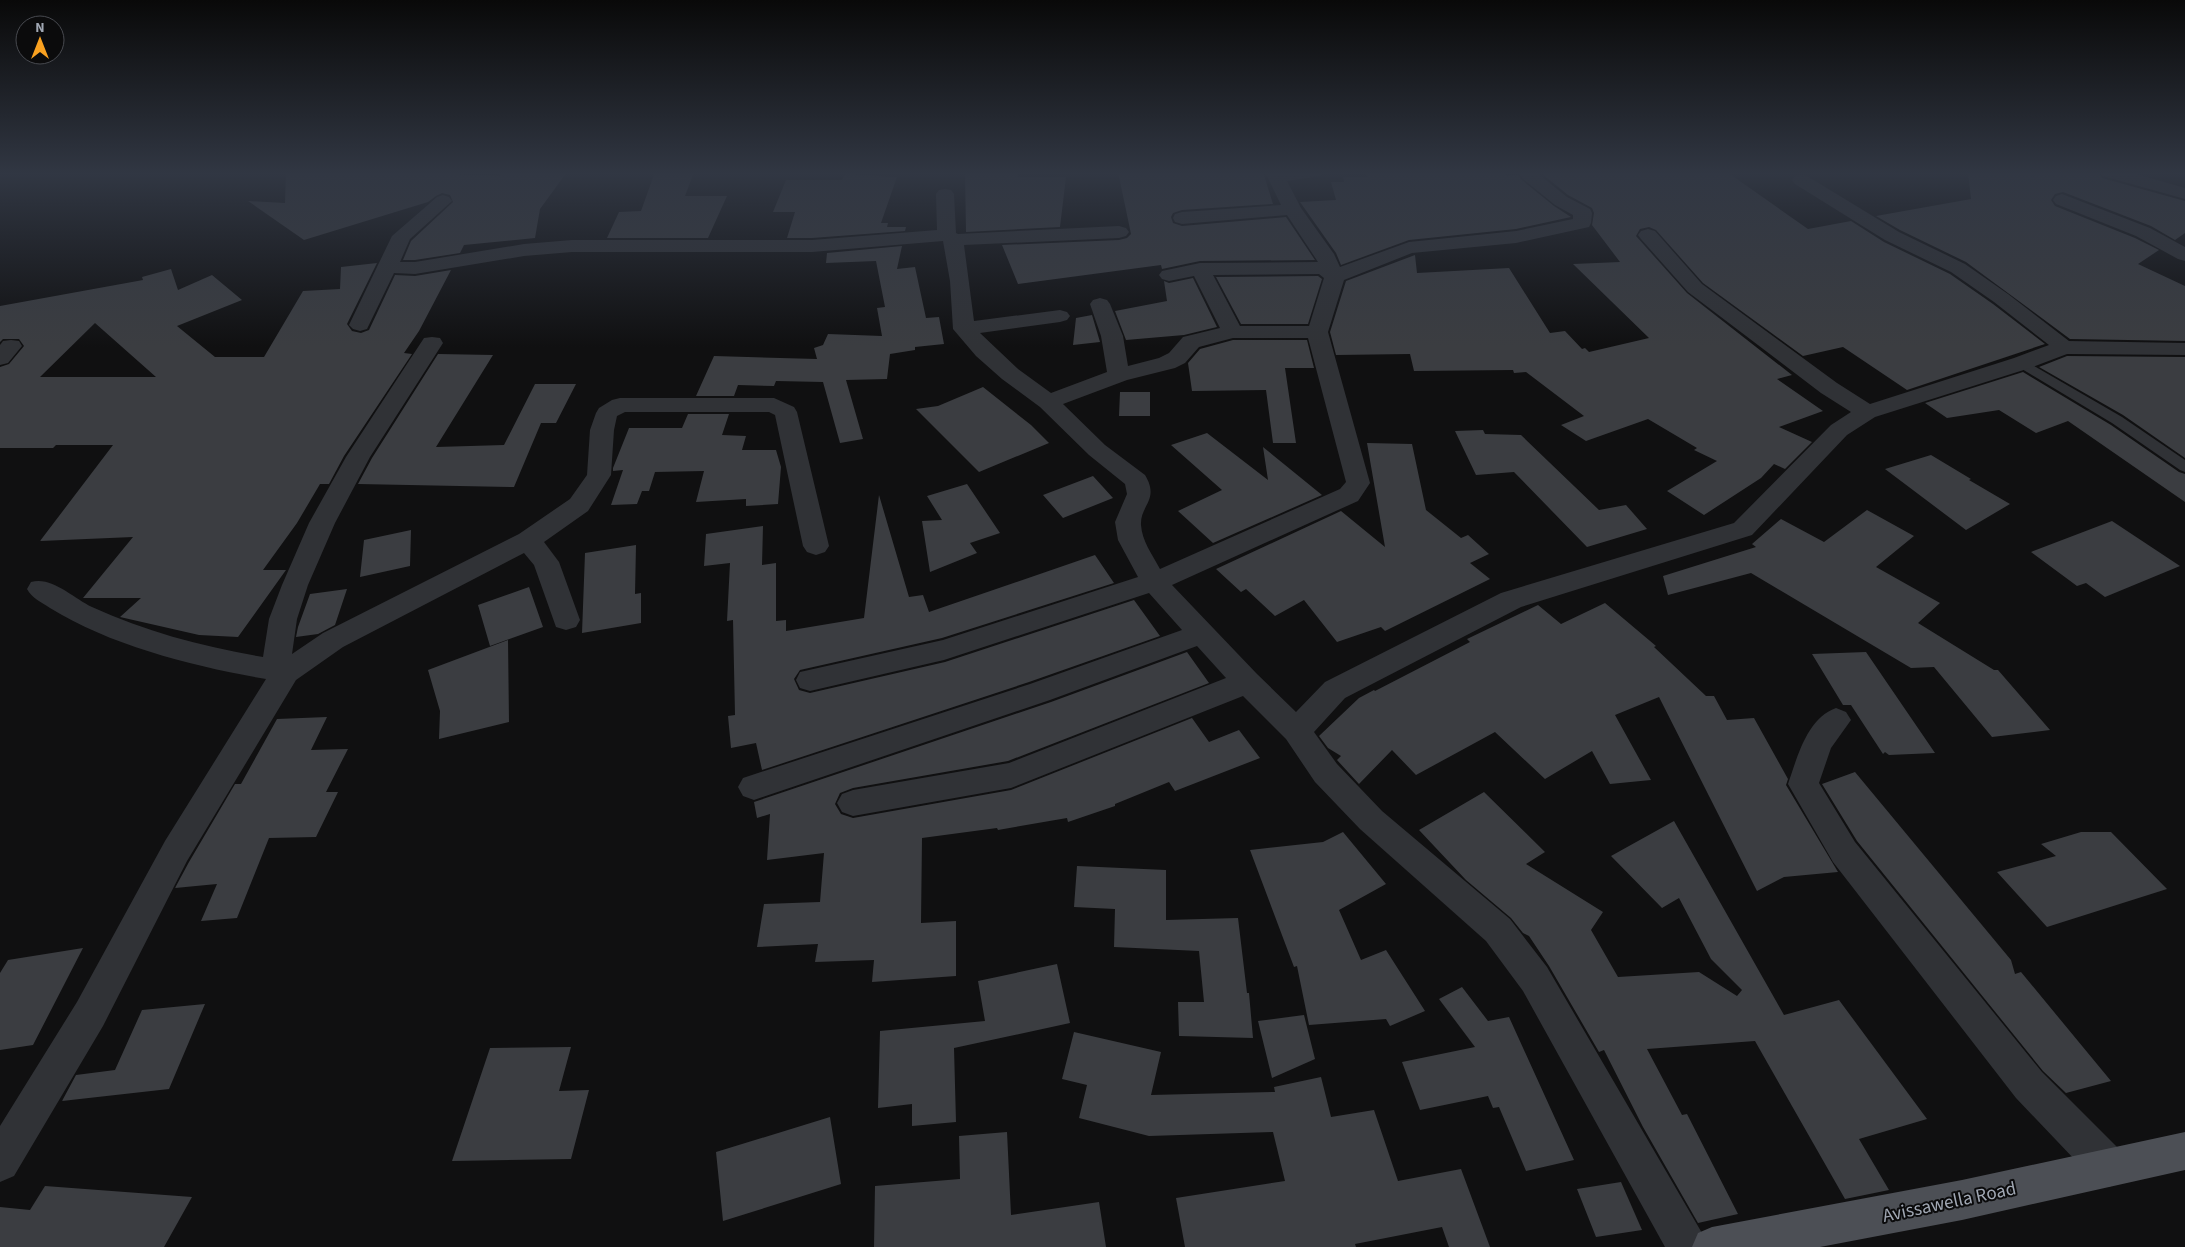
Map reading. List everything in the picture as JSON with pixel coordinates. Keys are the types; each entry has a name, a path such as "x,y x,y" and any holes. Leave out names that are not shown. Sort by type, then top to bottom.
{"main road":[{"name":"Avissawella Road","path":"1712,1247 1962,1200 2185,1151"}],"street":[{"path":"360,325 386,267 402,236 409,230"},
{"path":"949,230 960,281 964,329 1010,374 1048,402 1097,450 1136,481 1139,494 1128,522 1131,540 1154,582 1247,682 1297,731 1326,773 1371,820 1498,930 1535,979 1712,1247"},
{"path":"810,680 944,650 1154,582 1349,495 1358,483 1317,332 1335,276 1324,254 1307,230"},
{"path":"1335,276 1409,248 1516,237 1548,230"},
{"path":"1883,230 1958,268 2001,298 2064,347"},
{"path":"2138,230 2185,254"},
{"path":"386,267 415,268 524,250 572,246 812,246 950,237 1119,232"},
{"path":"1648,235 1696,288 1821,383 1867,412"},
{"path":"1169,275 1200,269 1324,268 1335,276"},
{"path":"1200,269 1233,332"},
{"path":"1100,304 1112,336 1120,375"},
{"path":"964,329 1060,316"},
{"path":"1048,402 1120,375 1167,363 1177,358 1191,342 1213,335 1233,332 1317,332"},
{"path":"286,672 277,658 283,619 294,585 322,522 358,457 432,343"},
{"path":"1297,731 1335,690 1510,600 1743,529 1839,430 1867,412 2022,363 2064,347 2185,349"},
{"path":"0,1162 90,1014 176,851 286,672 333,640 528,540 579,505 599,475 602,430 607,413 620,405 774,405 786,412 816,546"},
{"path":"528,540 546,562 566,620"},
{"path":"40,589 82,614 144,638 236,664 286,672"},
{"path":"754,787 1040,692 1203,633"},
{"path":"853,803 1011,775 1247,682"},
{"path":"1836,720 1818,743 1802,784 1844,852 2029,1085 2109,1167"}],"lane":[{"path":"2022,363 2117,420 2185,467"}],"building":[{"path":"290,230 336,230 304,240"},
{"path":"423,230 536,230 535,238 464,245 460,253 403,260 411,241"},
{"path":"611,230 712,230 708,238 607,238"},
{"path":"789,230 905,230 812,238 787,238"},
{"path":"966,230 1000,230 966,232"},
{"path":"1130,230 1295,230 1315,260 1200,261 1162,269 1161,265 1018,284 1002,245 1119,240 1127,238 1131,234"},
{"path":"1320,230 1504,230 1409,240 1341,265 1336,253"},
{"path":"1596,230 1639,230 1636,236 1687,293 1792,375 1777,379 1823,411 1779,427 1812,442 1785,469 1774,464 1761,478 1704,515 1667,491 1717,461 1694,450 1697,448 1648,419 1586,441 1561,425 1584,416 1526,372 1514,373 1513,370 1414,371 1410,354 1336,355 1330,332 1346,281 1415,255 1417,273 1509,268 1550,333 1565,331 1582,349 1585,348 1589,352 1649,338 1573,264 1620,262"},
{"path":"1656,230 1865,230 1884,242 1950,274 2045,344 1907,390 1843,347 1803,356 1703,283"},
{"path":"1900,230 2115,230 2159,250 2138,264 2185,286 2185,341 2070,339 1966,262"},
{"path":"2158,230 2185,230 2185,233 2175,240"},
{"path":"902,246 897,269 915,267 926,318 939,317 944,344 915,347 915,350 890,354 887,379 846,380 863,439 840,443 823,382 776,381 774,386 738,385 734,396 696,396 714,356 817,359 814,348 823,345 828,334 882,336 877,308 885,307 876,261 826,263 827,253"},
{"path":"377,263 347,324 352,331 361,333 369,330 395,275 415,276 451,270 419,331 404,353 412,354 344,456 329,484 320,484 297,523 263,570 286,570 238,637 199,635 120,617 141,598 83,598 133,537 40,541 113,445 56,445 53,448 0,448 0,367 9,364 24,346 19,339 3,339 0,342 0,306 143,280 142,277 171,269 178,290 212,275 242,300 177,326 215,357 264,357 303,291 340,289 341,267","holes":["95,323 156,377 40,377"]},
{"path":"1318,276 1322,279 1308,324 1241,324 1216,277"},
{"path":"1193,278 1217,327 1184,335 1126,340 1115,311 1167,301 1164,281 1169,283"},
{"path":"1092,315 1100,342 1073,345 1076,318"},
{"path":"1233,340 1307,340 1314,368 1285,368 1296,443 1273,443 1266,390 1192,391 1188,363 1200,349"},
{"path":"438,354 493,355 436,447 504,445 535,384 576,384 556,423 541,423 514,487 358,484 372,458"},
{"path":"2067,356 2185,357 2185,458 2123,415 2039,367"},
{"path":"2023,372 2111,425 2179,472 2185,474 2185,502 2068,421 2036,433 1999,410 1947,418 1925,403"},
{"path":"983,387 1031,425 1049,443 979,472 916,409 938,406"},
{"path":"1120,392 1150,392 1150,416 1119,416"},
{"path":"688,414 729,414 722,435 746,436 742,450 776,450 781,467 778,504 746,506 746,499 696,502 704,471 655,472 649,491 642,491 637,504 611,505 623,470 613,471 613,468 629,428 682,428"},
{"path":"1483,430 1485,434 1521,435 1599,510 1626,505 1647,529 1587,547 1514,472 1476,475 1455,431"},
{"path":"1207,433 1268,480 1263,447 1322,495 1213,543 1178,511 1222,490 1171,445"},
{"path":"1367,443 1412,444 1426,510 1461,538 1468,535 1489,554 1470,563 1490,579 1385,631 1381,627 1337,642 1304,600 1275,616 1246,589 1241,592 1216,569 1341,511 1385,547"},
{"path":"1931,455 2010,504 1966,530 1885,469"},
{"path":"1093,476 1113,498 1063,518 1043,495"},
{"path":"967,484 1000,533 970,543 977,553 930,572 922,521 942,520 927,496"},
{"path":"879,495 909,597 923,595 929,612 1095,555 1114,583 942,638 800,670 794,679 799,690 810,693 945,662 1134,600 1160,636 1029,682 762,770 756,743 731,748 728,716 735,715 733,620 727,621 730,563 704,566 706,534 763,526 762,565 776,563 776,621 786,620 786,631 864,618"},
{"path":"1867,510 1914,536 1876,567 1940,603 1918,623 1994,670 1998,670 2050,730 1992,737 1934,667 1911,668 1751,573 1668,595 1663,576 1756,547 1752,544 1781,519 1824,542"},
{"path":"2112,521 2180,566 2105,597 2086,583 2077,586 2031,552"},
{"path":"411,530 410,566 360,577 364,540"},
{"path":"636,545 635,594 641,593 641,623 582,633 585,553"},
{"path":"529,587 543,627 490,646 478,605"},
{"path":"347,589 335,625 318,634 296,637 310,594"},
{"path":"1605,603 1656,646 1654,647 1706,696 1714,696 1727,720 1754,718 1788,779 1786,785 1838,872 1784,877 1757,891 1659,697 1615,715 1651,780 1610,784 1592,751 1545,779 1495,732 1416,775 1392,750 1359,784 1337,760 1341,756 1328,748 1319,736 1359,698 1470,642 1467,639 1538,605 1561,624"},
{"path":"508,640 509,722 439,739 440,711 428,670"},
{"path":"1187,652 1209,683 1008,761 853,788 840,793 835,804 841,814 853,818 1011,790 1192,718 1209,742 1239,730 1260,758 1175,791 1169,782 1115,804 1115,806 1068,822 1067,818 998,830 997,828 922,838 921,923 956,921 956,976 872,982 874,960 815,962 818,944 757,947 764,904 820,902 824,853 767,860 770,814 757,818 754,802 1051,702"},
{"path":"1866,652 1935,753 1889,755 1885,752 1883,754 1851,705 1843,705 1812,654"},
{"path":"327,717 311,750 348,749 326,792 338,792 316,837 269,838 237,918 201,921 217,884 175,888 235,784 241,784 277,719"},
{"path":"1855,772 2011,960 2015,974 2021,972 2111,1081 2066,1093 2043,1071 1857,841 1822,784"},
{"path":"1484,792 1545,852 1526,864 1603,912 1591,930 1618,977 1699,972 1737,996 1742,990 1711,959 1679,898 1662,908 1611,856 1674,821 1784,1015 1839,1000 1927,1119 1859,1139 1889,1190 1845,1199 1755,1041 1647,1049 1682,1115 1687,1114 1738,1214 1698,1223 1643,1127 1604,1050 1599,1052 1549,966 1529,936 1523,933 1511,918 1466,880 1419,830"},
{"path":"1343,832 1386,884 1339,910 1361,960 1386,950 1425,1011 1390,1026 1386,1019 1309,1025 1297,966 1294,967 1250,850 1323,842"},
{"path":"2081,832 2111,832 2167,889 2047,927 1997,872 2056,856 2041,844"},
{"path":"1077,866 1166,870 1166,920 1238,918 1247,993 1249,993 1253,1038 1179,1036 1178,1002 1204,1002 1199,951 1114,947 1115,909 1074,907"},
{"path":"83,948 33,1045 0,1050 0,973 8,960"},
{"path":"1057,964 1070,1023 954,1048 956,1122 912,1126 912,1104 878,1108 880,1031 985,1021 978,981"},
{"path":"1462,987 1488,1021 1509,1017 1574,1160 1526,1171 1499,1107 1493,1108 1488,1096 1420,1110 1402,1062 1475,1047 1439,999"},
{"path":"205,1004 169,1089 62,1101 76,1075 115,1070 142,1010"},
{"path":"1304,1015 1315,1059 1272,1078 1258,1021"},
{"path":"1074,1032 1161,1052 1151,1095 1275,1092 1274,1087 1321,1077 1331,1117 1374,1110 1398,1181 1461,1169 1490,1247 1449,1247 1442,1227 1355,1244 1356,1247 1185,1247 1176,1198 1285,1181 1273,1132 1149,1136 1079,1118 1087,1085 1062,1079"},
{"path":"571,1047 559,1091 589,1090 571,1159 452,1161 490,1048"},
{"path":"830,1117 841,1184 723,1221 716,1152"},
{"path":"1007,1132 1011,1215 1099,1202 1106,1247 874,1247 875,1186 960,1179 959,1136"},
{"path":"1621,1182 1642,1230 1596,1237 1577,1189"},
{"path":"45,1186 192,1197 164,1247 0,1247 0,1207 30,1210"}]}
